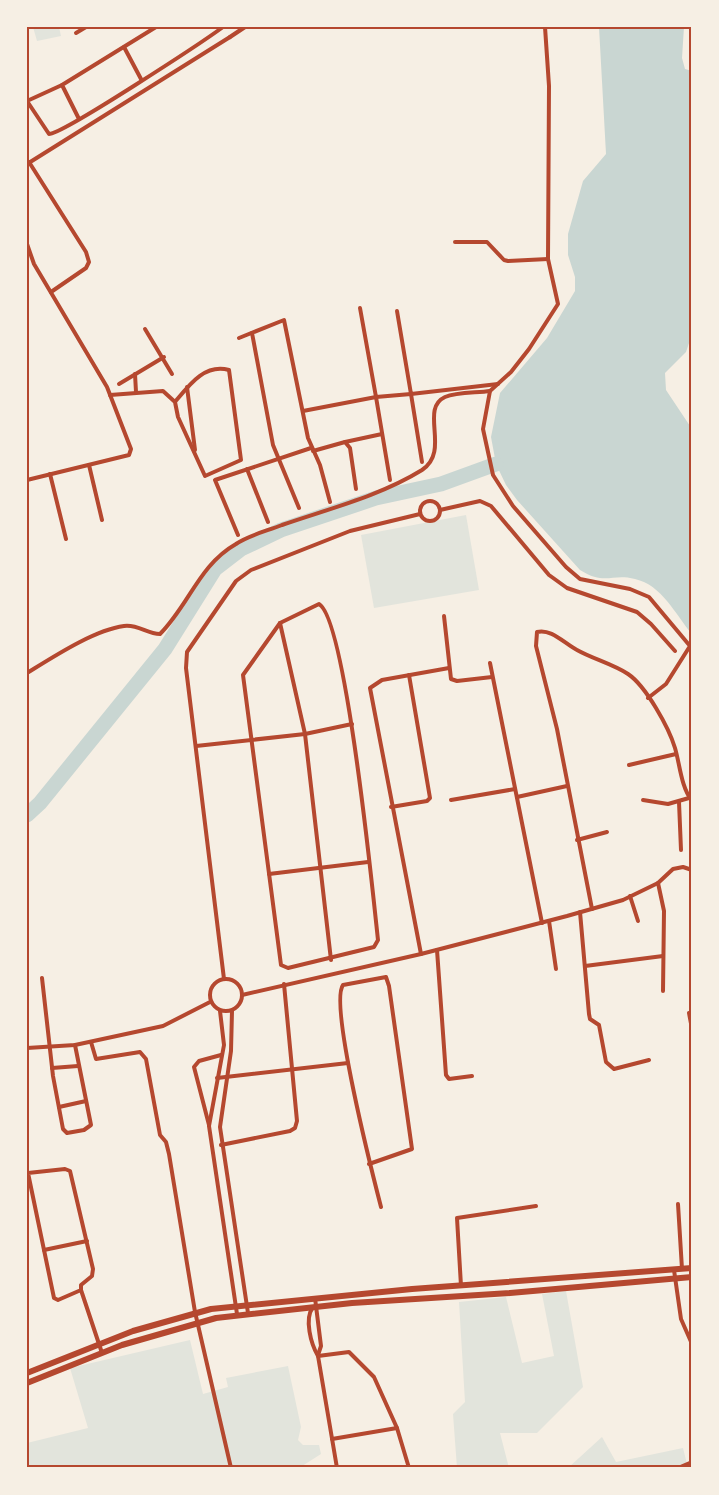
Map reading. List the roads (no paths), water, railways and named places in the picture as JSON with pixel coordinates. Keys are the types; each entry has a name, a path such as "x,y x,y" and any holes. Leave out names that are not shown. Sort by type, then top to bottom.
{"highway":[{"path":"27,1373 97,1344 195,1312 236,1305 692,1268"},
{"path":"27,1383 161,1332 237,1314 692,1277"},
{"path":"509,1283 510,1293"}],"street":[{"path":"76,33 86,27"},
{"path":"156,27 62,85 27,101 50,134 55,134 80,119 223,27"},
{"path":"51,292 86,268 89,262 86,252 28,163 245,27"},
{"path":"27,673 100,634 125,626 139,627 152,634 160,634 202,573 228,549 259,534 371,494 423,469 431,462 436,451 433,413 438,403 445,397 490,391 529,349 558,304 548,259 549,86 545,27"},
{"path":"123,47 141,79"},
{"path":"62,85 80,119"},
{"path":"455,242 487,242 504,260 508,261 548,259"},
{"path":"27,244 34,264 110,395 131,449 129,455 27,480"},
{"path":"360,308 390,480"},
{"path":"397,311 422,462"},
{"path":"239,338 284,320 312,450 320,465 330,502"},
{"path":"145,329 164,357 172,374"},
{"path":"252,333 273,445 299,508"},
{"path":"119,384 164,357"},
{"path":"110,395 163,391 176,402 178,417 205,476 241,460 229,370 205,371 187,387 176,402"},
{"path":"135,374 136,392"},
{"path":"303,411 376,397 498,384"},
{"path":"187,387 196,454"},
{"path":"490,391 483,429 486,448 493,475 513,506 566,567 580,579 630,590 649,597 690,646 666,684 648,698"},
{"path":"238,535 215,480 312,450 382,434"},
{"path":"345,442 350,448 356,489"},
{"path":"89,465 102,520"},
{"path":"247,469 268,522"},
{"path":"50,474 66,539"},
{"path":"429,500 435,502 440,510 438,517 432,521 425,520 420,514 421,505 429,500"},
{"path":"440,510 480,501 491,506 549,575 567,588 637,612 675,651"},
{"path":"224,979 185,663 187,652 236,581 251,570 350,531 420,514"},
{"path":"319,604 323,607 341,666 352,724 377,944 374,948 331,960 288,968 281,966 243,675 280,622 319,604"},
{"path":"444,616 449,668 453,681 492,677"},
{"path":"280,622 305,734 331,960"},
{"path":"592,909 554,713 536,646 537,632 547,631 599,662 628,675 648,698 668,733 691,799 668,804 643,800"},
{"path":"490,663 542,923"},
{"path":"421,954 370,688 382,680 449,668"},
{"path":"391,807 427,801 430,798 409,675"},
{"path":"196,746 305,734 352,724"},
{"path":"629,765 676,754"},
{"path":"517,796 567,786"},
{"path":"451,800 515,789"},
{"path":"679,802 681,850"},
{"path":"577,840 607,832"},
{"path":"270,874 368,862"},
{"path":"242,996 542,923 630,896 658,882 673,869 683,867 692,870"},
{"path":"658,882 664,911 663,991"},
{"path":"630,896 638,921"},
{"path":"580,912 590,1019 599,1025 609,1067 620,1068 648,1060"},
{"path":"549,921 556,969"},
{"path":"436,950 446,1075 449,1079 472,1076"},
{"path":"585,966 663,956"},
{"path":"369,1164 412,1149 389,986 386,977 378,976 341,987 339,998 348,1063 369,1164 381,1207"},
{"path":"42,978 52,1046 52,1068 63,1129 67,1133 90,1128 75,1045"},
{"path":"220,1011 232,1011 239,1004 242,996 239,985 224,979"},
{"path":"210,1002 211,987 224,979"},
{"path":"221,1145 296,1128 294,1070 284,984"},
{"path":"209,1126 223,1034 220,1011 210,1002"},
{"path":"27,1048 75,1045 163,1026 210,1002"},
{"path":"232,1011 233,1036 221,1112 221,1145 248,1313"},
{"path":"689,1014 692,1029"},
{"path":"91,1042 96,1059 140,1052 145,1056 160,1135 166,1142 169,1154 195,1312 231,1468"},
{"path":"221,1055 199,1061 195,1067 201,1101 209,1126 237,1314"},
{"path":"217,1078 348,1063"},
{"path":"52,1068 78,1066"},
{"path":"59,1107 86,1101"},
{"path":"81,1290 55,1299 28,1173 65,1169 71,1175 93,1272 81,1285 81,1290 97,1344 102,1353"},
{"path":"678,1204 682,1269"},
{"path":"461,1286 457,1218 536,1206"},
{"path":"44,1250 87,1241"},
{"path":"674,1270 681,1318 692,1344"},
{"path":"315,1298 314,1306 321,1346 318,1356"},
{"path":"314,1306 309,1312 309,1323 318,1356 337,1468"},
{"path":"318,1356 349,1352 374,1377 397,1428 409,1468"},
{"path":"332,1439 397,1428"},
{"path":"678,1468 692,1462"}],"waterway":[{"path":"27,815 40,803 165,649 215,569 241,549 281,530 376,498 441,484 496,464"}]}
